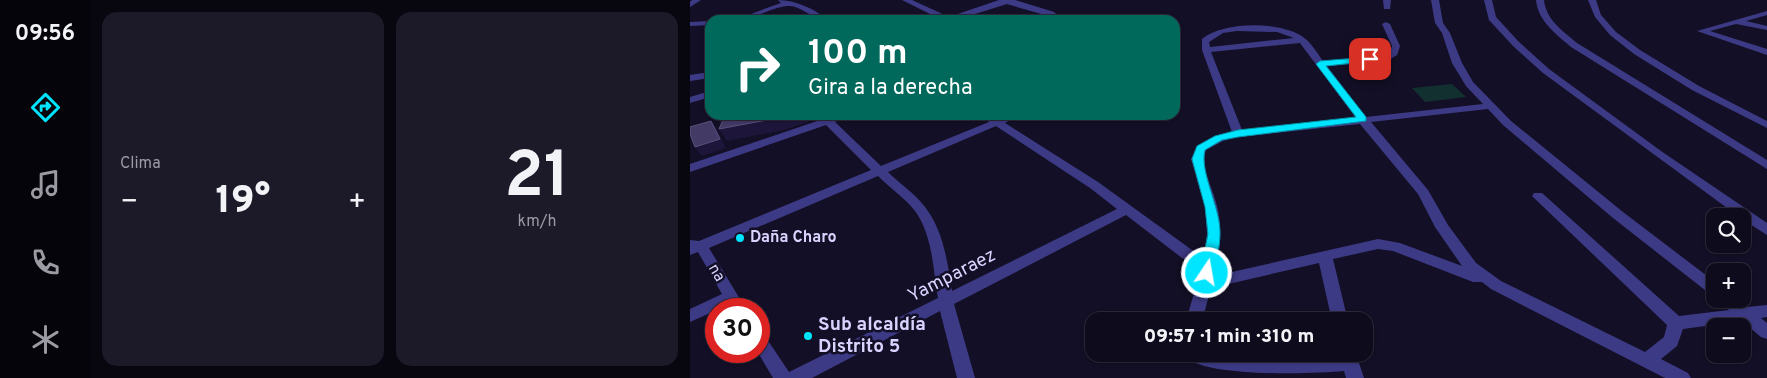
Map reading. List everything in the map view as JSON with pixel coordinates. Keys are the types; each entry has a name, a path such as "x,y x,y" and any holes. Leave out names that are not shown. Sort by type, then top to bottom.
{"street":[{"path":"690,5 697,0"},
{"path":"776,0 808,10 816,15"},
{"path":"906,0 938,15"},
{"path":"963,15 1007,0 1052,15"},
{"path":"1435,0 1439,23 1449,38 1463,77 1490,106 1507,123 1706,283"},
{"path":"1488,0 1492,18 1516,44 1546,71 1656,153 1767,230"},
{"path":"1540,0 1549,23 1574,45 1767,165"},
{"path":"1592,0 1591,7 1598,20 1647,59 1767,125"},
{"path":"753,15 789,3"},
{"path":"1767,13 1701,31 1767,52"},
{"path":"1736,21 1767,28"},
{"path":"690,24 705,23"},
{"path":"1320,64 1386,58 1394,52 1396,46 1386,24"},
{"path":"1238,134 1206,50 1205,41 1210,36 1230,27 1281,29 1291,32 1302,40 1362,119 1424,193 1442,227 1470,267 1496,285"},
{"path":"1206,50 1302,40"},
{"path":"690,78 705,76"},
{"path":"690,100 705,96"},
{"path":"1196,312 1210,262 1214,234 1210,207 1197,159 1201,148 1219,138 1238,134 1490,106"},
{"path":"690,168 822,120"},
{"path":"829,120 842,139 918,206 928,221 939,257 956,350 966,378"},
{"path":"995,120 1127,209 1188,254 1210,262"},
{"path":"694,246 880,172 1003,120"},
{"path":"1538,196 1676,323 1767,311"},
{"name":"Yamparaez","path":"795,378 1127,209"},
{"path":"1204,284 1325,258 1378,244 1395,246 1496,285 1682,378"},
{"name":"na","path":"694,246 730,298"},
{"path":"1325,258 1338,312"},
{"path":"1737,308 1767,332"},
{"path":"690,316 705,312"},
{"path":"1647,360 1671,341 1676,323"},
{"path":"770,358 783,378"},
{"path":"1196,362 1199,366 1214,372 1242,375 1351,365"}],"green space":[{"path":"1452,84 1466,97 1425,102 1412,88"}],"building":[{"path":"723,120 767,120 719,129"},
{"path":"711,121 720,139 695,147 690,134 690,127"}],"place":[{"name":"Daña Charo","path":"740,238"},
{"name":"Sub alcaldía Distrito 5","path":"808,336"}],"route":[{"path":"1207,273 1214,234 1210,207 1197,159 1201,148 1219,138 1238,134 1362,119 1320,64 1370,59"}]}
